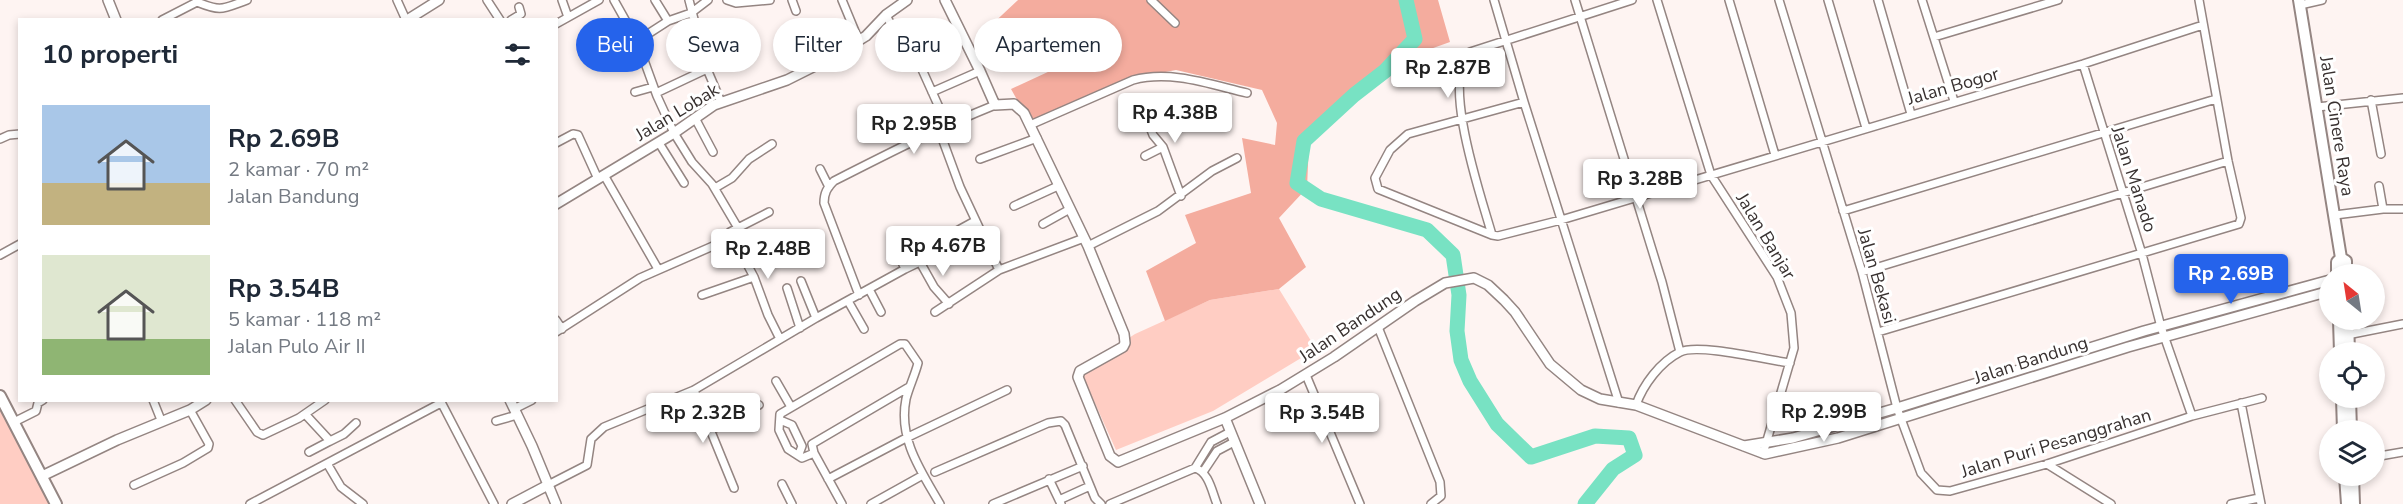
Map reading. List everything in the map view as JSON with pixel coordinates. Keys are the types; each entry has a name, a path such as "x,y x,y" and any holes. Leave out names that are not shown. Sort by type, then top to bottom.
{"main road":[{"name":"Jalan Cinere Raya","path":"2301,3 2341,258 2346,261 2346,264"},
{"name":"Jalan Cinere Raya","path":"2337,264 2341,258"},
{"path":"2342,330 2346,342"},
{"path":"2342,342 2345,330"},
{"path":"0,396 56,504"},
{"path":"2346,486 2347,504"},
{"path":"2353,486 2354,504"}],"street":[{"path":"108,0 115,18"},
{"path":"166,18 197,2 221,10 247,0"},
{"path":"397,0 411,18 439,0"},
{"path":"487,0 499,18"},
{"path":"562,0 568,17"},
{"path":"614,0 624,18"},
{"path":"655,0 666,18"},
{"path":"688,0 692,18"},
{"path":"676,18 690,13 708,0"},
{"path":"728,0 736,3 770,0"},
{"path":"792,0 796,11"},
{"path":"842,0 849,18"},
{"name":"Jalan Lobak","path":"863,37 886,15 907,0"},
{"path":"945,0 974,59"},
{"path":"1151,0 1175,23"},
{"path":"1494,0 1524,102 1620,403"},
{"path":"1575,0 1662,282 1680,352"},
{"path":"1492,236 1460,120 1460,77 1464,57 1470,52 1506,39 1632,0"},
{"name":"Jalan Banjar","path":"1657,0 1711,175 1777,277 1791,313 1794,348 1763,454"},
{"path":"1729,0 1775,155"},
{"name":"Jalan Bekasi","path":"1779,0 1862,272 1901,419"},
{"path":"1828,0 1866,128"},
{"path":"1878,0 1911,114"},
{"path":"1934,36 2058,0"},
{"path":"1878,332 2239,224 2241,218 2216,99 2199,0"},
{"path":"2301,3 2322,0"},
{"path":"558,23 595,1"},
{"path":"1924,1 1954,101"},
{"path":"514,18 521,14 519,7"},
{"name":"Jalan Bogor","path":"1492,236 1561,220 2083,64 2203,25"},
{"name":"Jalan Manado","path":"2083,64 2142,254 2165,337"},
{"path":"647,72 674,133 692,162 715,188 738,228"},
{"path":"635,92 654,90 699,72"},
{"path":"708,72 721,102"},
{"name":"Jalan Lobak","path":"558,203 659,143 721,102 787,80 802,72"},
{"path":"923,72 947,125"},
{"path":"932,92 978,72"},
{"path":"859,295 824,203 824,194 834,181 947,125 994,105 980,72"},
{"path":"1030,125 1143,78 1171,76 1247,93"},
{"path":"2318,107 2403,98"},
{"path":"1843,211 2216,99"},
{"path":"2371,100 2381,154"},
{"path":"1492,236 1382,192 1375,178 1390,150 1408,134 1524,102"},
{"name":"Jalan Bandung","path":"994,105 1014,104 1024,113 1086,242 1125,339 1125,343 1119,350 1080,371 1078,376 1110,456 1118,462 1225,418 1306,375 1445,283 1474,278 1488,285 1515,312 1550,364 1569,382 1589,395 1636,405 1763,454 1838,438 2165,337 2319,294"},
{"path":"1146,117 1153,135 1163,147 1181,196"},
{"path":"695,118 713,152"},
{"path":"939,130 975,221 999,270"},
{"path":"0,139 18,134"},
{"path":"558,142 573,134 578,135 658,269"},
{"path":"980,159 1037,138"},
{"path":"659,143 684,183"},
{"path":"715,188 732,177 749,159 772,144"},
{"path":"1145,156 1163,147"},
{"path":"935,312 999,270 1086,242 1158,211 1212,171 1237,158"},
{"path":"1862,272 2228,161"},
{"path":"820,169 829,187"},
{"path":"1014,206 1058,186"},
{"path":"2379,186 2383,209"},
{"path":"2335,215 2403,209"},
{"path":"1043,224 1070,210"},
{"path":"559,330 640,278 713,246 730,232 769,212"},
{"path":"512,504 587,465 591,439 604,427 694,390 816,318 905,268 936,254 935,243 975,221"},
{"path":"730,232 754,277 780,339"},
{"path":"894,244 905,268"},
{"path":"0,255 18,245"},
{"path":"920,262 934,287 949,304"},
{"path":"702,295 754,277"},
{"path":"801,281 816,318"},
{"name":"Jalan Bandung","path":"1744,446 1792,438 2161,327 2319,283"},
{"path":"787,288 800,328"},
{"path":"869,290 881,312"},
{"path":"848,301 864,329"},
{"path":"2344,335 2403,324"},
{"path":"1378,327 1440,482 1442,491 1434,502"},
{"path":"2165,337 2192,416"},
{"path":"814,453 802,458 788,448 779,430 780,414 903,343 908,346 918,363 906,403 906,438 923,475 940,504"},
{"path":"1636,405 1645,386 1658,370 1680,352 1696,349 1790,363"},
{"path":"1306,375 1360,504"},
{"path":"776,381 790,407"},
{"path":"842,504 814,453 812,444 910,387"},
{"path":"694,390 734,488"},
{"path":"828,479 1006,390"},
{"name":"Jalan Puri Pesanggrahan","path":"1901,419 1921,473 1937,490 1950,491 2047,464 2192,416 2262,398"},
{"path":"14,422 36,411 40,402"},
{"path":"154,402 161,420"},
{"path":"42,476 161,420 190,410 203,402"},
{"path":"236,402 257,432 263,435 305,414 322,402"},
{"path":"250,504 265,501 441,402 494,504"},
{"path":"496,421 513,408 527,402"},
{"path":"2231,504 2260,501 2241,403"},
{"path":"711,430 759,405"},
{"path":"513,408 556,504"},
{"path":"134,485 183,463 208,448 209,444 190,410"},
{"path":"305,414 330,441"},
{"path":"1225,418 1260,504"},
{"path":"780,420 792,425 802,446 799,454"},
{"path":"934,472 1055,421 1065,425 1090,486 1098,503 1101,504"},
{"path":"309,452 344,434 356,423"},
{"path":"1110,504 1195,468 1211,442 1230,432"},
{"path":"1203,472 1217,451 1234,442"},
{"path":"2385,455 2403,452"},
{"path":"2047,464 2111,504"},
{"path":"328,465 341,487 363,504"},
{"path":"993,504 1083,466"},
{"path":"1195,468 1203,472 1217,504"},
{"path":"872,504 923,475"},
{"path":"1049,479 1060,502 1090,486"},
{"path":"782,484 792,504"}],"shaded area":[{"path":"1018,0 1438,0 1450,42 1408,57 1353,97 1309,142 1307,188 1279,218 1306,267 1279,289 1210,300 1165,321 1146,271 1196,243 1185,215 1251,193 1242,138 1275,145 1277,123 1262,90 1176,70 1123,80 1029,121 1011,89 1048,72 1122,72 1122,18 999,18"},
{"path":"1279,289 1316,349 1213,411 1116,450 1080,370 1135,334 1210,300"},
{"path":"0,407 49,504 0,504"}],"waterway":[{"path":"1406,0 1415,39 1385,71 1354,95 1304,141 1297,183 1321,199 1427,230 1453,255 1459,295 1457,331 1461,360 1470,381 1497,424 1531,457 1595,436 1629,438 1635,455 1613,469 1585,504"}]}
